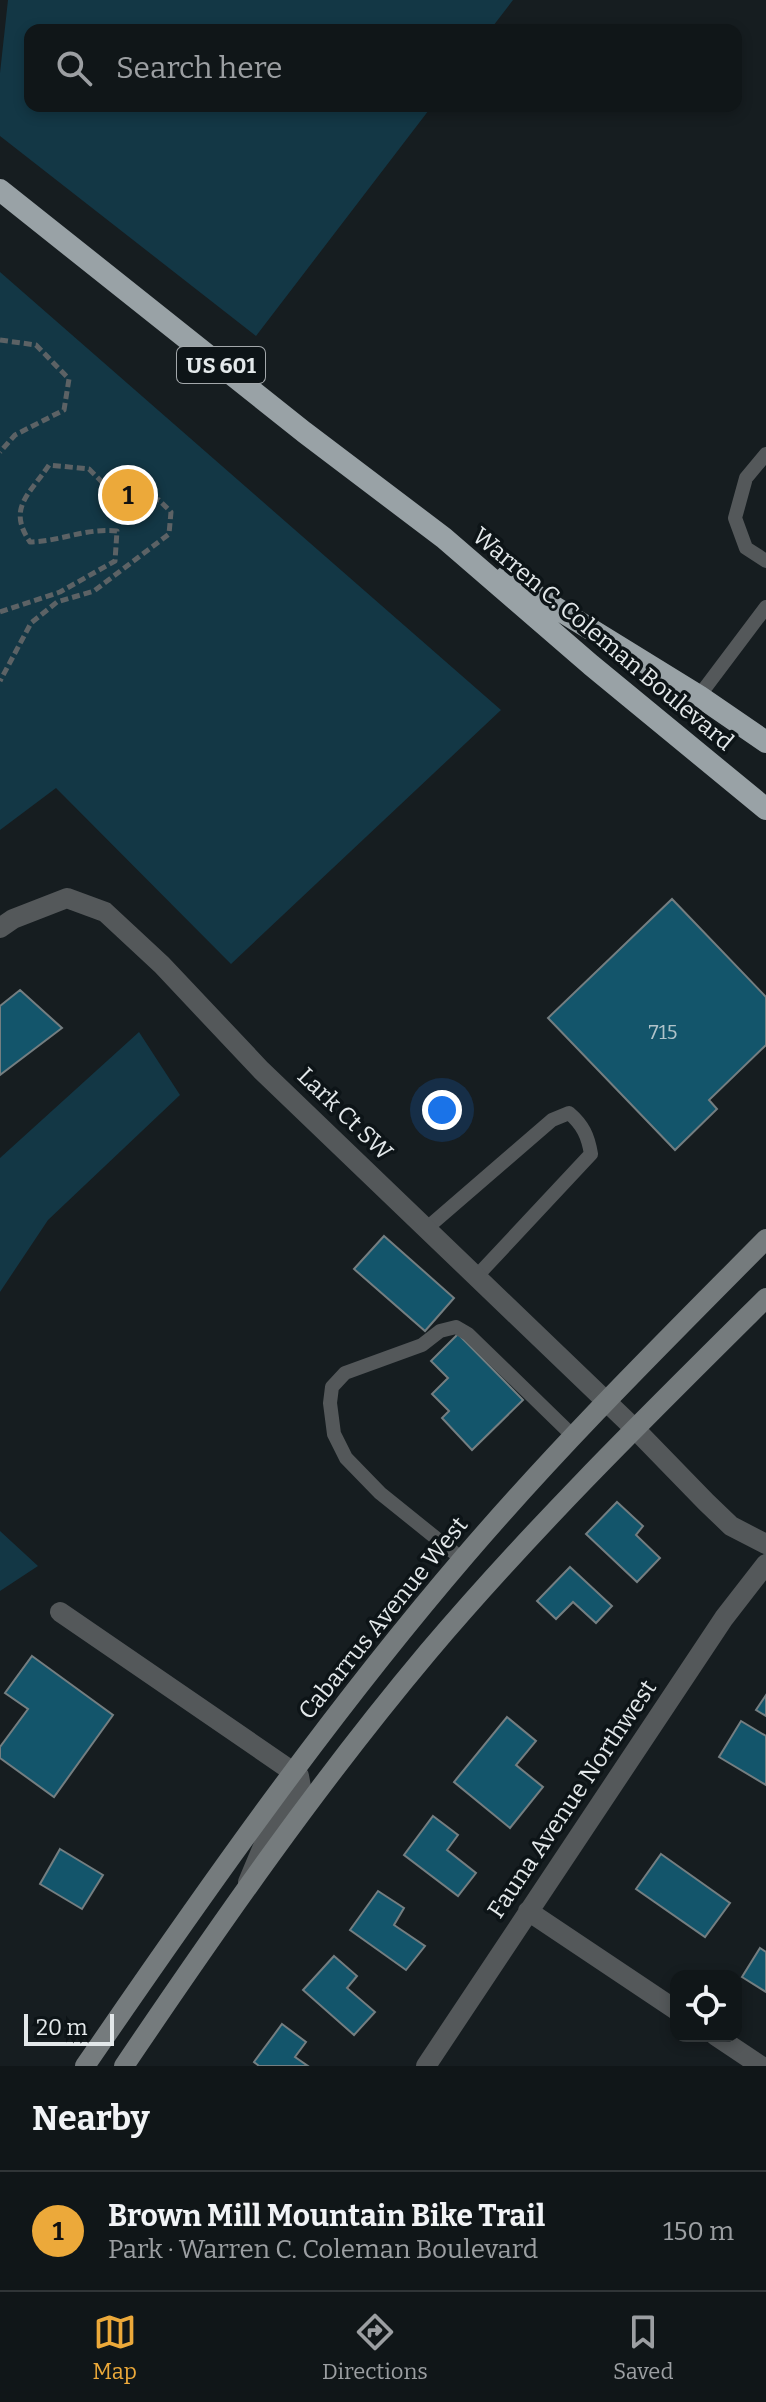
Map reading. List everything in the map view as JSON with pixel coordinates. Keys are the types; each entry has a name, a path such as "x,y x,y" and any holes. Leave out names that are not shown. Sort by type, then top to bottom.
{"highway":[{"name":"Warren C. Coleman Boulevard","path":"0,190 304,432 444,538 591,665 766,809"},
{"name":"Warren C. Coleman Boulevard","path":"444,538 699,696 766,742"}],"main road":[{"name":"Cabarrus Avenue West","path":"85,2066 293,1771 462,1559 605,1401 766,1239"},
{"path":"124,2066 241,1897 351,1747 429,1651 506,1564 766,1298"}],"street":[{"name":"Lark Ct SW","path":"0,928 13,919 67,898 105,912 162,965 261,1070 636,1430"},
{"path":"636,1430 731,1526 766,1544"},
{"name":"Fauna Avenue Northwest","path":"426,2066 724,1618 766,1564"},
{"path":"60,1612 299,1776 301,1787 269,1832 241,1897"},
{"path":"528,1911 670,2006"},
{"path":"725,2042 761,2066"}],"lane":[{"path":"766,454 746,478 735,518 746,548 766,561"},
{"path":"699,696 766,607"},
{"path":"427,1228 552,1120 569,1113 579,1121 587,1135 591,1154 476,1277"},
{"path":"462,1559 380,1493 346,1458 334,1434 330,1403 332,1387 345,1373 422,1345 440,1331 456,1327 468,1334 573,1436"}],"path":[{"path":"0,340 36,345 69,379 64,410 15,435 0,452"},
{"path":"0,612 60,592 115,561 117,531 93,529 55,541 30,542 20,527 19,511 49,465 89,469 105,485 120,494 159,500 171,512 169,534 94,591 57,602 31,623 0,681"}],"shaded area":[{"path":"8,0 513,0 495,24 24,24 24,112 427,112 256,336 0,136 0,73"},
{"path":"0,272 501,710 231,964 56,788 0,830"},
{"path":"139,1032 180,1095 48,1220 0,1292 0,1158"},
{"path":"0,1531 38,1566 0,1591"}],"building":[{"path":"672,899 766,997 766,1045 709,1100 717,1109 675,1150 548,1018"},
{"path":"20,990 62,1028 0,1075 0,1006"},
{"path":"384,1236 454,1298 425,1331 354,1269"},
{"path":"458,1334 523,1400 472,1450 442,1418 449,1411 432,1394 448,1378 431,1361"},
{"path":"617,1502 643,1526 636,1535 660,1558 637,1582 586,1534"},
{"path":"570,1567 612,1606 596,1623 573,1602 556,1619 537,1601"},
{"path":"32,1656 113,1715 54,1797 0,1758 0,1747 28,1709 5,1693"},
{"path":"766,1695 766,1716 756,1710"},
{"path":"507,1717 536,1741 516,1765 543,1787 510,1828 454,1782"},
{"path":"741,1721 766,1736 766,1785 719,1757"},
{"path":"433,1816 458,1835 447,1850 476,1873 458,1896 404,1855"},
{"path":"60,1849 103,1875 82,1909 40,1884"},
{"path":"661,1854 730,1903 705,1937 636,1889"},
{"path":"378,1891 404,1908 394,1925 425,1946 406,1970 350,1930"},
{"path":"760,1948 766,1952 766,1992 742,1977"},
{"path":"334,1956 357,1976 347,1988 375,2012 354,2035 303,1990"},
{"path":"282,2024 306,2042 295,2057 308,2066 259,2066 254,2062"}],"place":[{"name":"Brown Mill Mountain Bike Trail","path":"128,495"}]}
